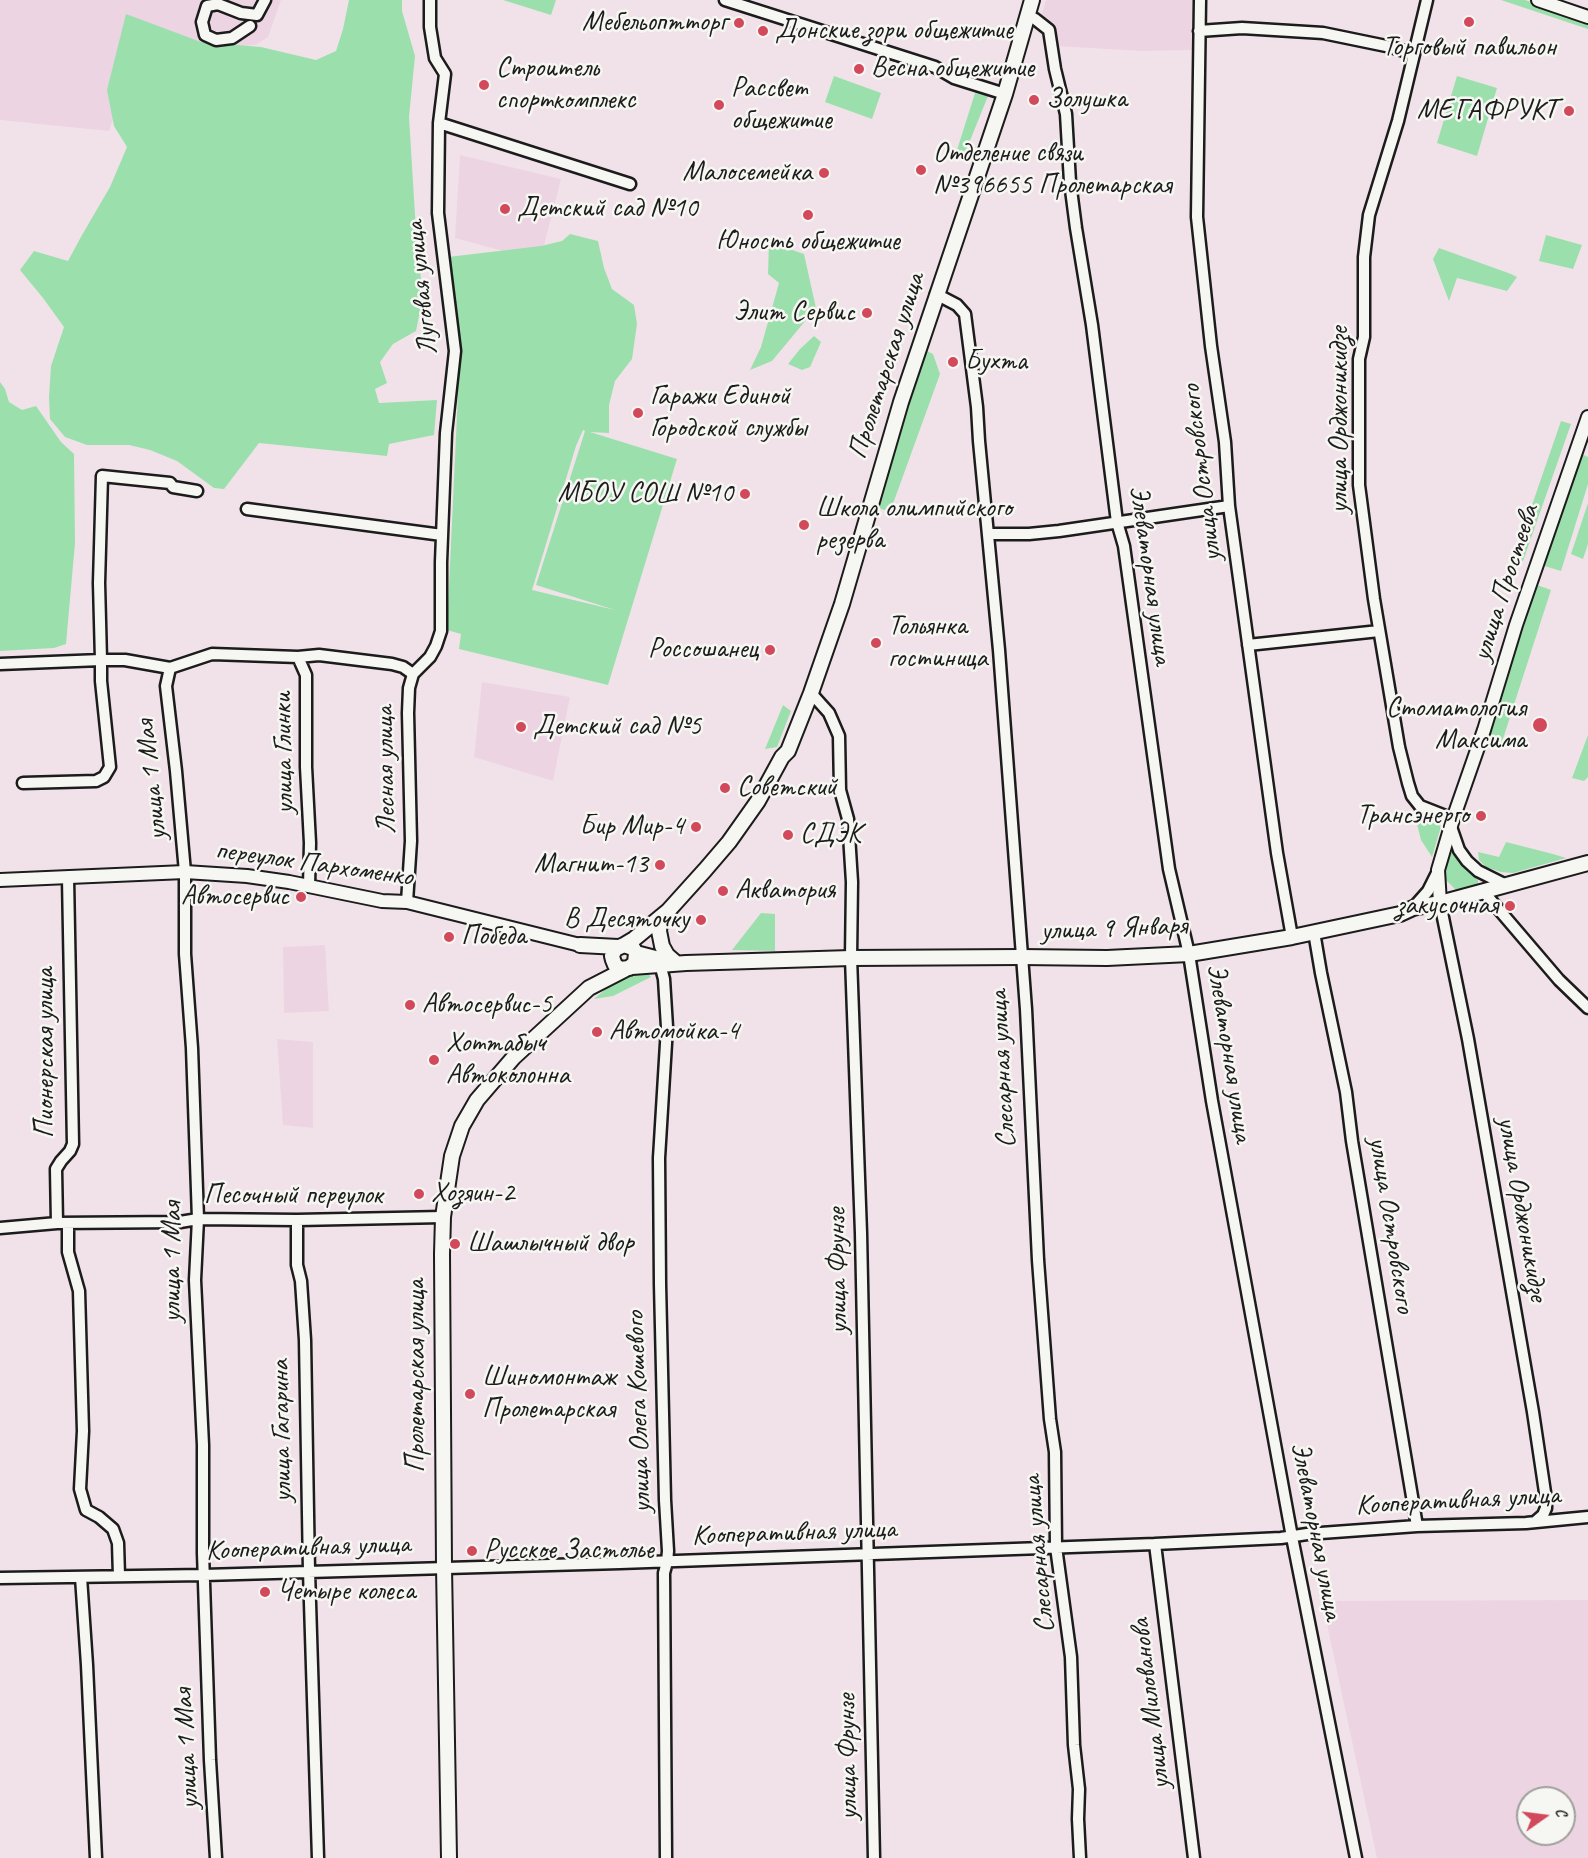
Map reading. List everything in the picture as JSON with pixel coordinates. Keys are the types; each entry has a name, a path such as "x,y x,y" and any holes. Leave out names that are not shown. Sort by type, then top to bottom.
{"main road":[{"name":"Пролетарская улица","path":"449,1858 442,1313 444,1217 452,1156 462,1126 477,1100 514,1057 589,988 604,967 625,957 650,938 664,917 729,842 758,801 782,757 788,751 842,604 901,402 1005,94 1032,0"},
{"name":"улица 9 Января","path":"625,957 660,964 851,958 1107,958 1189,954 1292,937 1400,914 1413,908 1440,903 1588,863"},
{"path":"664,917 659,931 662,946 667,955 680,962"},
{"path":"580,945 625,957 680,962"}],"street":[{"path":"250,26 232,38 216,40 205,34 202,22 207,6 218,4 241,13 257,15 265,0"},
{"name":"Луговая улица","path":"413,674 430,657 441,631 446,433 455,351 438,213 439,123 445,74 435,58 430,27 430,0"},
{"path":"726,0 935,67 954,78 1005,94"},
{"name":"улица Островского","path":"1200,0 1197,217 1211,346 1225,442 1228,506 1277,853 1292,937"},
{"name":"улица Орджоникидзе","path":"1427,0 1398,121 1369,215 1364,257 1364,337 1359,359 1359,485 1379,631 1399,747 1412,796 1420,806 1452,823"},
{"path":"1538,0 1588,16"},
{"name":"Элеваторная улица","path":"1027,15 1049,30 1055,69 1066,114 1074,216 1092,325 1117,522 1124,546 1169,869 1189,954 1212,1101 1292,1537 1356,1858"},
{"path":"1199,31 1242,28 1323,33 1414,54"},
{"path":"439,123 630,184"},
{"name":"Слесарная улица","path":"936,294 957,305 965,314 974,377 1026,1009 1038,1260 1050,1419 1055,1452 1056,1547 1071,1657 1074,1745 1079,1790 1080,1858"},
{"name":"улица Простеева","path":"1440,903 1438,870 1452,823 1484,730 1516,625 1588,417"},
{"path":"23,783 96,781 104,777 110,767 100,660 99,583 102,476 170,483 173,487 197,491"},
{"path":"988,534 1029,534 1228,506"},
{"path":"247,509 442,535"},
{"path":"1248,645 1379,631"},
{"path":"0,664 125,660 170,668 212,654 298,657 319,655 392,664 403,667 413,674"},
{"name":"улица Глинки","path":"298,657 306,675 309,886"},
{"name":"улица 1 Мая","path":"170,668 166,686 185,872 185,954 192,1048 198,1219 195,1280 203,1445 204,1575 210,1760 216,1858"},
{"name":"Лесная улица","path":"407,902 411,841 408,713 409,688 413,674"},
{"name":"улица Фрунзе","path":"811,693 830,713 839,736 840,790 848,819 852,882 851,958 861,1221 874,1858"},
{"path":"1452,823 1459,850 1467,861 1478,871 1506,885"},
{"path":"1413,908 1428,891 1438,870"},
{"name":"переулок Пархоменко","path":"0,880 185,872 247,876 382,901 407,902 580,945"},
{"name":"Пионерская улица","path":"57,1223 56,1169 73,1144 68,878"},
{"path":"1483,891 1559,980 1588,1008"},
{"name":"улица Орджоникидзе","path":"1440,903 1468,1039 1533,1412 1546,1500 1543,1515 1536,1521"},
{"name":"улица Островского","path":"1314,932 1320,973 1346,1092 1417,1526"},
{"name":"улица Олега Кошевого","path":"660,964 664,979 667,1027 661,1116 659,1204 667,1562 664,1573 666,1858"},
{"name":"Песочный переулок","path":"0,1228 57,1223 180,1222 198,1219 297,1220 444,1217"},
{"name":"улица Гагарина","path":"297,1220 297,1265 301,1281 305,1340 318,1858"},
{"path":"68,1223 68,1252 80,1291 83,1431 80,1490 86,1510 113,1529 118,1544 119,1576"},
{"name":"Кооперативная улица","path":"0,1578 204,1575 869,1555 1292,1537 1417,1526 1526,1523 1588,1517"},
{"name":"улица Милованова","path":"1155,1544 1194,1858"},
{"path":"81,1577 96,1858"}],"shaded area":[{"path":"0,0 281,0 268,37 255,45 180,51 134,58 109,131 0,120"},
{"path":"1046,0 1195,0 1193,50 1142,51 1055,46 1037,29"},
{"name":"Детский сад №10","path":"460,155 561,179 540,261 455,238"},
{"name":"Детский сад №5","path":"482,682 570,697 553,781 474,757"},
{"path":"325,945 329,1011 284,1013 283,947"},
{"path":"277,1039 313,1042 313,1128 283,1125"},
{"path":"1588,1600 1588,1858 1377,1858 1322,1601"}],"green space":[{"path":"349,0 402,0 402,11 415,56 409,117 422,291 420,311 416,331 393,344 380,362 387,383 375,389 379,403 437,400 434,435 389,444 387,456 259,443 224,489 214,488 177,461 150,450 129,445 87,445 65,437 50,419 49,397 51,366 64,327 20,270 34,251 68,261 110,187 127,147 114,126 107,90 126,14 201,42 261,47 316,60 336,51"},
{"path":"503,0 556,0 551,15"},
{"path":"1501,0 1525,0 1588,21 1588,29"},
{"path":"834,76 881,93 872,119 825,102"},
{"path":"1457,76 1497,88 1477,156 1437,143"},
{"path":"975,93 988,96 965,153 957,150"},
{"path":"570,234 598,241 612,289 634,305 637,324 632,359 615,381 609,405 609,433 590,432 677,459 608,685 459,649 461,634 447,630 460,350 448,257 541,246 562,241","holes":["583,430 585,431 536,585 615,610 532,590 576,446"]},
{"path":"1546,235 1582,245 1573,269 1539,261"},
{"path":"769,242 804,254 816,308 772,361 750,370 761,347 779,283 768,274"},
{"path":"1439,248 1517,277 1507,291 1457,278 1449,301 1433,259"},
{"path":"814,336 821,342 810,367 802,370 788,364 800,349"},
{"path":"921,348 933,354 940,374 890,512 876,507"},
{"path":"0,382 9,402 22,410 36,406 61,442 74,454 75,543 66,644 54,648 0,651"},
{"path":"1561,421 1571,424 1523,561 1514,557"},
{"path":"1577,452 1588,457 1588,484 1561,571 1541,565"},
{"path":"1588,503 1588,544 1583,559 1571,554"},
{"path":"1537,585 1551,590 1500,748 1484,742"},
{"path":"783,705 791,711 777,747 765,749"},
{"path":"1588,735 1588,777 1584,781 1572,778"},
{"path":"1413,808 1442,823 1432,857 1421,840"},
{"path":"1506,842 1566,858 1513,873 1486,867 1479,860 1478,852 1499,857"},
{"path":"1452,849 1459,863 1478,880 1478,885 1461,891 1456,890 1446,880 1445,865"},
{"path":"761,913 775,914 775,951 732,950"},
{"path":"646,971 651,977 613,996 594,999 621,976"}],"place":[{"name":"Торговый павильон","path":"1469,22"},
{"name":"Мебельоптторг","path":"739,23"},
{"name":"Донские зори общежитие","path":"763,31"},
{"name":"Весна общежитие","path":"859,69"},
{"name":"Строитель спорткомплекс","path":"484,85"},
{"name":"Золушка","path":"1034,100"},
{"name":"Рассвет общежитие","path":"719,105"},
{"name":"МЕГАФРУКТ","path":"1569,111"},
{"name":"Отделение связи №396655 Пролетарская","path":"921,170"},
{"name":"Малосемейка","path":"824,173"},
{"name":"Детский сад №10","path":"505,209"},
{"name":"Юность общежитие","path":"808,215"},
{"name":"Элит Сервис","path":"867,313"},
{"name":"Бухта","path":"953,362"},
{"name":"Гаражи Единой Городской службы","path":"638,413"},
{"name":"МБОУ СОШ №10","path":"745,494"},
{"name":"Школа олимпийского резерва","path":"804,525"},
{"name":"Тольянка гостиница","path":"876,643"},
{"name":"Россошанец","path":"770,650"},
{"name":"Стоматология Максима","path":"1540,725"},
{"name":"Детский сад №5","path":"521,727"},
{"name":"Советский","path":"725,788"},
{"name":"Трансэнерго","path":"1481,816"},
{"name":"Бир Мир-4","path":"696,827"},
{"name":"СДЭК","path":"788,835"},
{"name":"Магнит-13","path":"660,865"},
{"name":"Акватория","path":"723,891"},
{"name":"Автосервис","path":"301,897"},
{"name":"закусочная","path":"1510,906"},
{"name":"В Десяточку","path":"701,920"},
{"name":"Победа","path":"449,937"},
{"name":"Автосервис-5","path":"410,1005"},
{"name":"Автомойка-4","path":"597,1032"},
{"name":"Хоттабыч Автоколонна","path":"434,1060"},
{"name":"Хозяин-2","path":"419,1194"},
{"name":"Шашлычный двор","path":"455,1244"},
{"name":"Шиномонтаж Пролетарская","path":"470,1394"},
{"name":"Русское Застолье","path":"472,1551"},
{"name":"Четыре колеса","path":"265,1592"}]}
